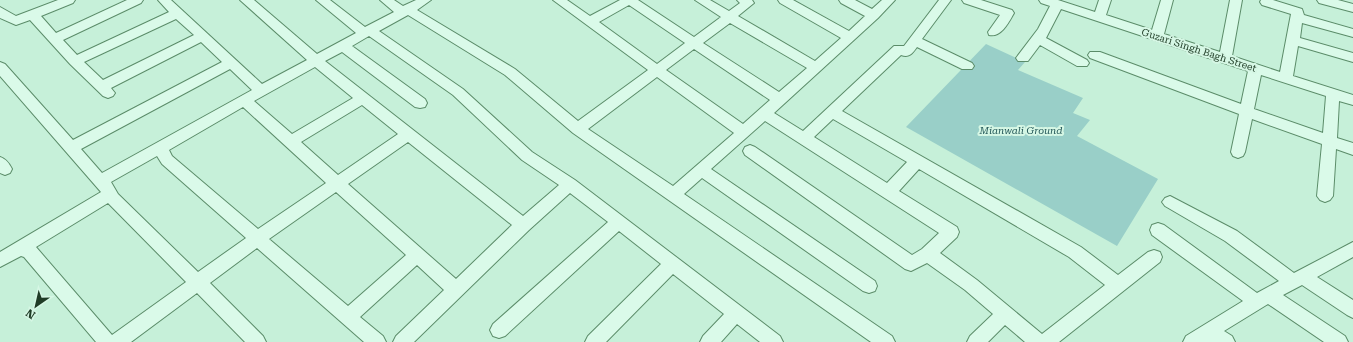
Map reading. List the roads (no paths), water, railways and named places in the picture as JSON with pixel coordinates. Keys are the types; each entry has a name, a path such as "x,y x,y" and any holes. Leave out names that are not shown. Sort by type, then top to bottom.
{"street":[{"path":"54,39 136,0"},
{"path":"166,0 260,90"},
{"path":"246,0 315,60 523,225"},
{"path":"322,0 366,32 458,92 488,118 527,156 570,184 774,342"},
{"path":"386,0 510,72 578,129 886,342"},
{"path":"0,260 19,249 160,147 260,90 425,0"},
{"path":"559,0 743,132"},
{"path":"590,22 629,0 779,99"},
{"path":"701,0 815,68"},
{"path":"578,129 748,3 743,0"},
{"path":"784,0 850,37"},
{"path":"845,0 874,15"},
{"path":"673,195 850,37 889,0"},
{"path":"804,138 899,49 906,52 945,0"},
{"path":"968,0 1008,13 994,32"},
{"path":"1099,17 1104,0"},
{"path":"1157,36 1167,0"},
{"path":"1225,59 1236,0"},
{"path":"1323,0 1353,8"},
{"path":"2,16 16,21 33,15 60,2"},
{"path":"1023,58 1044,31 1051,2"},
{"name":"Guzari Singh Bagh Street","path":"1051,2 1353,100"},
{"path":"1266,2 1298,12 1286,78"},
{"path":"75,61 178,13"},
{"path":"33,15 75,61 105,90 203,36"},
{"path":"1297,17 1353,33"},
{"path":"1038,39 1082,63"},
{"path":"1293,40 1353,58"},
{"path":"915,41 967,66"},
{"path":"342,45 420,103"},
{"path":"1095,55 1193,93 1353,149"},
{"path":"71,148 232,63"},
{"path":"0,67 105,188 257,342"},
{"path":"1238,152 1255,69"},
{"path":"1325,196 1333,93"},
{"path":"290,142 363,98"},
{"path":"244,100 456,290"},
{"path":"832,112 1075,252 1118,285"},
{"path":"750,151 911,264 928,254 951,232 764,113"},
{"path":"117,342 258,238 409,134"},
{"path":"160,147 167,160 377,342"},
{"path":"888,192 917,161"},
{"path":"701,170 870,286"},
{"path":"402,342 523,225 570,184"},
{"path":"1170,202 1230,236 1298,279 1353,310"},
{"path":"499,330 619,222"},
{"path":"1158,230 1262,299 1339,342"},
{"path":"19,249 29,251 107,342"},
{"path":"1192,342 1262,299 1353,249"},
{"path":"928,254 971,284 1038,342"},
{"path":"1045,342 1154,257"},
{"path":"348,317 414,258"},
{"path":"594,342 673,263"},
{"path":"709,342 736,313"},
{"path":"976,342 1005,314"},
{"path":"1210,332 1226,342"}],"park label":[{"name":"Mianwali Ground","path":"1021,130"}]}
